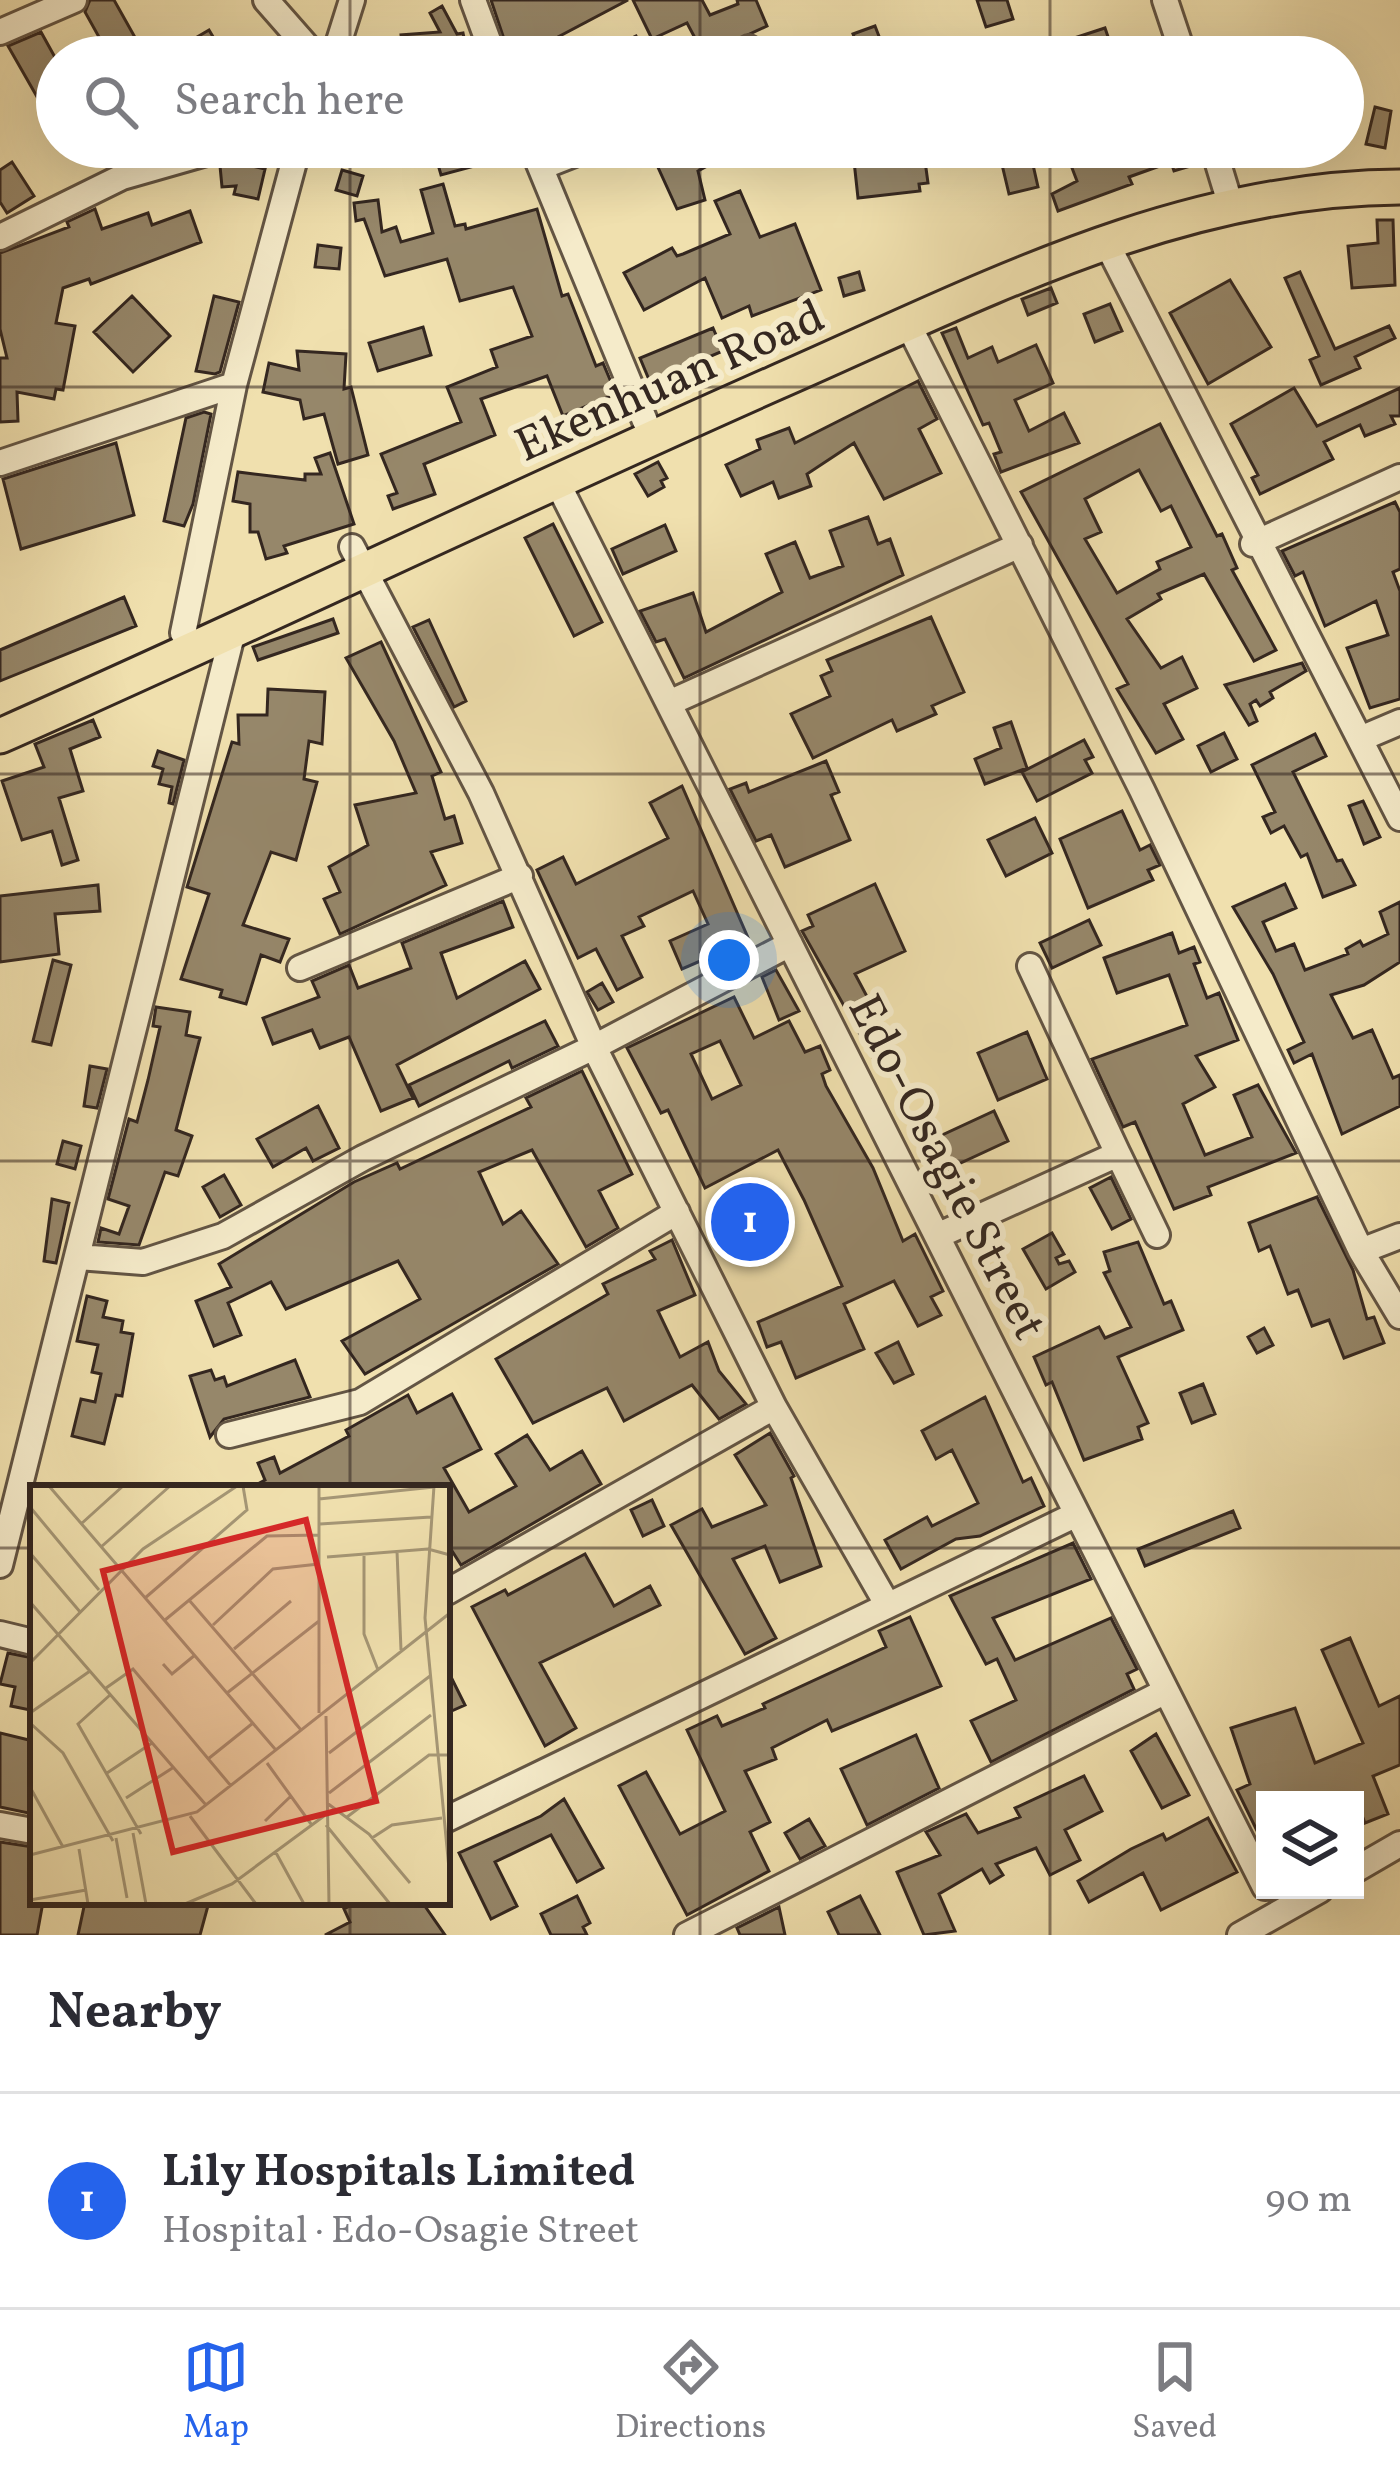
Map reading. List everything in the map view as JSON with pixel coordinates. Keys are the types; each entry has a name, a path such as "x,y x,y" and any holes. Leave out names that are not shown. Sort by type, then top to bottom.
{"main road":[{"name":"Ekenhuan Road","path":"0,715 357,557 644,421 1100,227 1304,172 1400,169"},
{"name":"Ekenhuan Road","path":"0,736 233,631 357,557 557,482 908,324 1106,242 1228,195 1400,187"}],"street":[{"path":"0,32 74,0"},
{"path":"266,0 298,36"},
{"path":"341,36 352,0"},
{"path":"473,0 486,36"},
{"path":"1165,0 1177,36"},
{"path":"0,236 122,176 151,168"},
{"path":"183,633 234,385 292,168"},
{"path":"540,168 644,421"},
{"path":"1220,168 1228,195"},
{"path":"1106,242 1400,818"},
{"path":"908,324 1361,1251 1400,1316"},
{"path":"0,463 234,385"},
{"path":"1253,544 1400,477"},
{"name":"Edo-Osagie Street","path":"557,482 1256,1869"},
{"path":"669,704 1020,545"},
{"path":"357,557 520,876 594,1047 774,1407 887,1604"},
{"path":"0,1565 233,631"},
{"path":"1360,739 1400,722"},
{"path":"300,968 520,876"},
{"path":"78,1257 142,1262 223,1236 363,1158 594,1047 790,944"},
{"path":"1030,965 1157,1235"},
{"path":"938,1236 1118,1154"},
{"path":"229,1435 360,1402 677,1212"},
{"path":"1361,1251 1400,1236"},
{"path":"450,1590 774,1407"},
{"path":"450,1818 1077,1514"},
{"path":"0,1634 30,1641"},
{"path":"687,1935 1166,1691"},
{"path":"0,1825 30,1830"},
{"path":"1364,1865 1400,1844"},
{"path":"1240,1935 1284,1924 1310,1899"}],"building":[{"path":"90,0 114,0 134,36 98,36 85,12"},
{"path":"491,0 628,0 560,36 503,36"},
{"path":"633,0 702,0 710,15 738,4 737,0 756,0 767,26 745,36 694,36 687,23 651,36"},
{"path":"977,0 1007,0 1013,19 986,27"},
{"path":"442,6 457,34 464,36 401,36 440,32 430,13"},
{"path":"875,26 879,36 854,36"},
{"path":"1105,28 1108,36 1080,36"},
{"path":"41,32 43,36 36,36 36,95 8,46"},
{"path":"1375,107 1391,111 1385,148 1366,144"},
{"path":"12,162 34,196 7,213 0,202 0,170"},
{"path":"220,168 265,169 258,199 234,194 236,186 222,187"},
{"path":"439,168 467,168 441,175"},
{"path":"658,168 704,168 698,171 705,200 677,209"},
{"path":"855,168 926,168 928,183 919,184 920,191 858,198"},
{"path":"1003,168 1034,168 1038,187 1009,194"},
{"path":"1072,168 1154,168 1129,177 1132,184 1058,211 1052,194 1077,181"},
{"path":"342,170 363,176 357,196 336,190"},
{"path":"443,184 455,226 465,224 466,229 537,209 562,296 568,294 596,366 603,363 616,394 563,416 547,376 481,399 495,435 424,464 435,494 393,509 388,496 397,493 381,454 461,422 447,387 497,367 491,350 532,336 513,287 460,301 447,259 385,276 364,219 356,221 354,203 378,200 382,232 396,227 401,242 433,233 421,190"},
{"path":"740,191 760,237 795,224 821,290 752,316 749,306 722,318 705,278 644,310 624,273 672,248 677,256 730,234 715,201"},
{"path":"95,209 102,229 148,213 152,225 190,211 201,242 91,284 89,279 63,288 56,323 75,326 63,390 56,389 54,399 17,392 18,421 0,422 0,358 7,358 0,329 0,253 69,227 67,222"},
{"path":"1377,220 1393,220 1395,285 1352,288 1348,246 1378,243"},
{"path":"318,245 341,248 339,269 315,267"},
{"path":"859,272 864,290 844,296 839,278"},
{"path":"1300,272 1335,349 1389,326 1395,338 1355,357 1360,368 1321,385 1310,360 1319,356 1285,278"},
{"path":"1230,280 1271,347 1208,384 1170,313"},
{"path":"1051,288 1057,303 1028,315 1022,299"},
{"path":"132,296 170,336 133,372 94,332"},
{"path":"214,296 239,302 220,372 215,374 196,371"},
{"path":"1110,304 1122,331 1095,342 1084,314"},
{"path":"423,327 431,355 378,371 369,343"},
{"path":"713,328 723,351 650,382 640,358"},
{"path":"956,328 968,358 992,347 998,362 1036,345 1053,383 1015,400 1029,431 1064,413 1079,443 1001,472 994,454 1001,452 989,423 983,425 942,333"},
{"path":"297,351 346,354 344,389 351,387 368,455 338,464 324,414 304,419 300,400 263,392 269,363 299,370"},
{"path":"918,381 937,419 919,429 941,473 884,499 854,443 807,474 811,486 779,498 773,482 741,496 726,465 760,449 757,440 789,428 795,443"},
{"path":"1294,388 1317,426 1400,388 1400,416 1391,416 1395,424 1365,436 1360,425 1324,442 1333,459 1260,494 1252,478 1258,475 1231,424"},
{"path":"211,414 193,504 184,526 164,521 186,418"},
{"path":"1160,424 1217,536 1222,534 1237,568 1232,570 1276,650 1254,661 1204,574 1158,594 1161,599 1127,619 1161,668 1182,657 1197,688 1164,704 1183,739 1156,753 1117,689 1128,684 1021,492","holes":["1139,470 1161,511 1171,506 1191,547 1157,562 1160,569 1117,593 1085,539 1101,532 1085,499"]},
{"path":"116,443 134,515 21,549 3,479"},
{"path":"330,453 354,524 284,546 287,553 266,559 258,532 250,532 250,504 233,501 238,472 305,480 305,474 321,474 315,458"},
{"path":"658,462 667,478 661,481 664,487 648,496 635,474"},
{"path":"1395,502 1400,512 1400,569 1393,572 1400,591 1400,699 1370,708 1347,648 1388,635 1376,601 1325,626 1303,572 1295,576 1282,551"},
{"path":"868,517 878,544 890,539 903,575 684,678 665,639 656,642 640,611 693,593 706,632 782,592 766,554 795,542 810,578 843,566 830,531"},
{"path":"553,524 602,622 574,636 525,538"},
{"path":"665,525 676,551 623,574 612,549"},
{"path":"124,597 136,626 0,681 0,650"},
{"path":"931,617 964,692 932,706 936,714 897,731 892,720 813,758 791,714 830,696 821,676 832,671 827,660"},
{"path":"333,619 338,633 258,660 253,647"},
{"path":"429,620 466,701 454,707 413,627"},
{"path":"381,642 441,772 432,776 445,819 454,816 462,843 431,852 446,885 340,934 324,899 340,892 329,867 368,845 355,805 416,793 394,741 346,658"},
{"path":"1302,663 1306,671 1270,692 1273,698 1260,706 1256,700 1250,704 1257,721 1249,725 1225,685"},
{"path":"268,689 325,692 322,744 309,741 304,779 317,782 296,860 271,852 243,925 289,939 280,962 261,955 246,1004 220,997 222,990 181,979 209,894 187,887 232,742 239,744 238,715 267,715"},
{"path":"93,720 100,737 70,749 83,791 59,798 78,860 62,865 52,831 22,840 2,781 44,767 35,744"},
{"path":"1011,722 1027,768 985,784 975,759 1001,748 994,728"},
{"path":"1224,733 1237,759 1211,772 1198,746"},
{"path":"1315,734 1326,756 1293,772 1337,861 1342,860 1355,885 1323,897 1307,854 1301,857 1284,826 1271,833 1263,817 1275,812 1252,765"},
{"path":"1084,740 1093,757 1085,760 1092,773 1037,801 1022,772"},
{"path":"158,751 184,760 173,804 169,803 172,787 159,784 163,769 153,766"},
{"path":"826,761 839,792 831,795 850,840 785,867 771,835 756,841 730,789 746,783 749,792"},
{"path":"682,786 749,940 682,969 670,941 708,924 693,891 639,917 644,926 622,936 642,977 617,990 596,949 578,958 537,870 563,857 576,884 668,838 650,803"},
{"path":"1363,801 1380,837 1364,844 1349,806"},
{"path":"1122,811 1140,850 1150,845 1160,865 1148,870 1153,880 1088,908 1060,839"},
{"path":"1035,818 1052,853 1006,876 988,840"},
{"path":"875,884 905,951 855,974 896,1051 875,1061 802,931 813,926 808,915"},
{"path":"1285,884 1296,908 1263,922 1276,951 1294,944 1305,970 1348,954 1346,949 1360,941 1363,946 1388,934 1380,912 1400,902 1400,962 1364,985 1331,995 1353,1038 1372,1030 1393,1078 1400,1075 1400,1106 1342,1134 1312,1054 1294,1063 1288,1050 1304,1042 1273,974 1233,907"},
{"path":"98,885 100,911 55,914 59,954 0,962 0,896"},
{"path":"503,901 513,927 441,953 457,998 525,961 540,989 397,1065 413,1098 381,1111 349,1037 320,1048 312,1030 273,1044 263,1018 319,997 312,981 349,965 358,988 411,968 402,943"},
{"path":"1089,920 1101,945 1052,968 1040,943"},
{"path":"1172,933 1179,953 1194,947 1200,962 1194,964 1207,998 1219,993 1238,1040 1196,1056 1215,1087 1183,1104 1205,1155 1252,1137 1234,1095 1258,1085 1296,1153 1208,1187 1211,1195 1174,1209 1135,1122 1123,1127 1092,1059 1187,1025 1169,975 1117,993 1104,958"},
{"path":"53,960 71,965 51,1045 33,1041"},
{"path":"776,970 799,1011 779,1020 762,977"},
{"path":"602,983 613,1002 598,1010 587,992"},
{"path":"734,997 754,1038 789,1021 805,1052 820,1046 830,1070 822,1074 826,1086 873,1168 903,1241 915,1234 943,1291 931,1297 941,1315 918,1326 894,1281 844,1304 864,1349 796,1378 781,1342 767,1347 758,1322 842,1286 804,1200 778,1150 705,1188 668,1110 661,1113 627,1048","holes":["720,1041 741,1085 712,1099 691,1054"]},
{"path":"156,1007 190,1012 186,1035 200,1038 176,1130 192,1136 178,1176 165,1172 139,1245 98,1242 101,1228 119,1234 129,1206 108,1199 129,1119 137,1122 148,1080 160,1027 153,1026"},
{"path":"545,1021 558,1046 512,1068 509,1061 419,1106 409,1085"},
{"path":"1027,1032 1047,1079 998,1100 978,1053"},
{"path":"90,1066 107,1069 97,1108 84,1106"},
{"path":"582,1071 632,1174 599,1191 618,1228 586,1247 532,1150 479,1172 503,1224 521,1211 558,1264 365,1374 342,1341 420,1299 398,1261 286,1309 271,1282 228,1303 241,1335 214,1346 196,1301 231,1287 219,1264 354,1182 397,1163 400,1169 531,1107 526,1098"},
{"path":"318,1106 339,1148 313,1161 306,1148 273,1167 257,1139"},
{"path":"994,1111 1008,1141 939,1173 925,1143"},
{"path":"63,1141 81,1146 75,1169 57,1164"},
{"path":"224,1175 241,1205 220,1217 203,1187"},
{"path":"1111,1177 1131,1219 1112,1229 1090,1188"},
{"path":"1317,1197 1353,1270 1367,1319 1374,1317 1384,1343 1344,1358 1329,1320 1312,1326 1298,1290 1288,1294 1270,1246 1259,1251 1249,1223"},
{"path":"52,1199 69,1203 56,1263 44,1261"},
{"path":"1052,1233 1064,1254 1056,1258 1059,1264 1069,1261 1075,1272 1046,1289 1023,1249"},
{"path":"672,1240 695,1295 658,1311 680,1357 708,1342 719,1371 746,1404 719,1419 692,1385 624,1421 607,1388 533,1423 496,1359 608,1294 603,1284 655,1259 650,1251"},
{"path":"1138,1242 1164,1304 1171,1301 1183,1330 1118,1357 1148,1423 1138,1427 1142,1439 1084,1460 1052,1382 1046,1385 1034,1357 1099,1327 1105,1338 1131,1327 1104,1273 1110,1271 1104,1252"},
{"path":"87,1296 107,1301 103,1317 123,1321 121,1332 133,1334 122,1396 116,1395 104,1444 72,1436 81,1399 95,1402 101,1374 92,1372 98,1345 77,1341"},
{"path":"1264,1328 1273,1345 1257,1353 1248,1337"},
{"path":"898,1342 913,1374 894,1383 876,1353"},
{"path":"295,1360 310,1397 224,1419 210,1437 190,1376 211,1370 215,1380 224,1377 227,1386"},
{"path":"1203,1384 1215,1414 1192,1423 1180,1393"},
{"path":"452,1394 481,1449 444,1468 469,1512 516,1486 496,1454 527,1435 550,1470 582,1451 601,1484 461,1565 450,1548 450,1485 256,1485 265,1480 258,1463 274,1457 280,1473 349,1436 346,1430 408,1395 417,1413"},
{"path":"985,1397 1023,1482 1031,1478 1044,1506 980,1536 956,1539 901,1569 885,1540 927,1517 932,1526 978,1503 952,1450 936,1459 922,1431"},
{"path":"770,1433 794,1476 821,1566 780,1582 765,1546 733,1559 776,1638 745,1654 671,1525 702,1509 712,1527 766,1505 735,1455"},
{"path":"652,1500 664,1526 643,1536 631,1510"},
{"path":"1233,1511 1240,1528 1145,1566 1138,1549"},
{"path":"1073,1543 1091,1579 993,1618 1015,1660 1111,1618 1137,1669 1127,1674 1134,1689 991,1762 971,1721 1016,1700 997,1659 986,1664 950,1596"},
{"path":"585,1554 614,1606 650,1586 660,1605 540,1663 576,1728 545,1746 472,1607 505,1590 508,1595"},
{"path":"910,1617 941,1686 832,1731 827,1720 772,1748 776,1759 745,1771 770,1822 750,1832 769,1871 687,1915 619,1786 646,1772 680,1834 725,1811 687,1730 717,1716 722,1726 886,1647 879,1631"},
{"path":"1350,1638 1379,1706 1400,1696 1400,1765 1373,1776 1388,1814 1365,1823 1364,1791 1256,1791 1256,1829 1237,1790 1250,1784 1231,1728 1295,1708 1315,1763 1363,1743 1322,1650"},
{"path":"8,1653 30,1657 30,1710 11,1706 15,1687 0,1684"},
{"path":"450,1675 465,1705 450,1712"},
{"path":"0,1733 30,1740 30,1813 0,1807"},
{"path":"1156,1734 1189,1795 1162,1808 1131,1751"},
{"path":"916,1735 939,1788 867,1825 841,1769"},
{"path":"1084,1776 1102,1811 1065,1830 1080,1860 1050,1875 1036,1848 996,1864 1003,1875 990,1883 982,1869 939,1894 955,1931 924,1935 897,1872 940,1855 926,1832 966,1814 978,1833 1020,1817 1015,1808"},
{"path":"564,1799 603,1868 577,1882 551,1835 495,1862 517,1906 491,1919 459,1853 541,1816"},
{"path":"1208,1818 1237,1872 1161,1910 1143,1873 1089,1902 1078,1881 1131,1849 1163,1834 1166,1840"},
{"path":"809,1819 825,1846 800,1859 785,1833"},
{"path":"0,1842 30,1847 30,1905 42,1905 37,1935 0,1935"},
{"path":"577,1896 590,1923 583,1927 587,1935 551,1935 541,1914"},
{"path":"860,1896 880,1935 839,1935 828,1912"},
{"path":"84,1905 208,1905 200,1935 78,1935"},
{"path":"351,1905 424,1905 445,1935 325,1935 350,1922 344,1909"},
{"path":"779,1907 785,1935 740,1935 737,1928"}],"place":[{"name":"Lily Hospitals Limited","path":"750,1222"}]}
